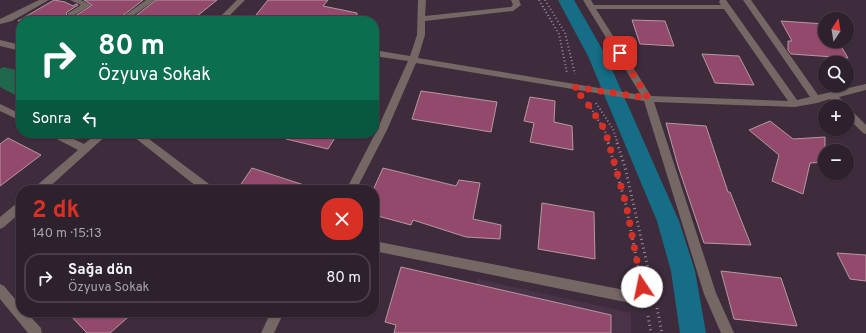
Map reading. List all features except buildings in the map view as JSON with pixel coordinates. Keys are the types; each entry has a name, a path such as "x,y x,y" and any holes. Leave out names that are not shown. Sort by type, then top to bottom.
{"street":[{"path":"0,22 9,19 45,0"},
{"path":"71,15 87,5 74,0"},
{"path":"128,16 151,0"},
{"path":"225,16 241,0"},
{"path":"379,136 413,59 421,35 422,0"},
{"path":"747,0 817,100"},
{"path":"422,19 513,9 516,2"},
{"path":"589,3 724,3 795,104"},
{"path":"589,3 648,98 710,294 728,333"},
{"path":"0,29 9,19"},
{"path":"0,43 16,47"},
{"path":"379,54 584,89 648,98 795,104 817,100 866,87"},
{"path":"833,96 837,100"},
{"path":"0,107 16,115"},
{"path":"854,118 866,131"},
{"path":"62,138 85,149"},
{"path":"45,185 98,138"},
{"path":"141,138 202,185"},
{"path":"354,185 378,138"},
{"path":"0,224 16,210"},
{"path":"379,247 651,302"},
{"path":"0,290 16,309"},
{"path":"23,317 36,333"},
{"path":"267,333 275,317"}],"path":[{"path":"540,0 559,34 568,77 605,130 651,302 662,333"},
{"path":"545,0 565,33 576,77 594,100 613,129 625,167 653,289"},
{"path":"651,302 651,333"}],"shaded area":[{"path":"477,279 631,313 631,333 467,333"}],"green space":[{"path":"3,67 16,70 16,95 0,87 0,69"}],"waterway":[{"path":"566,0 597,56 668,221 683,271 693,333"}],"route":[{"path":"620,53 648,98 574,87 590,107 605,130 626,204 642,287"}]}
